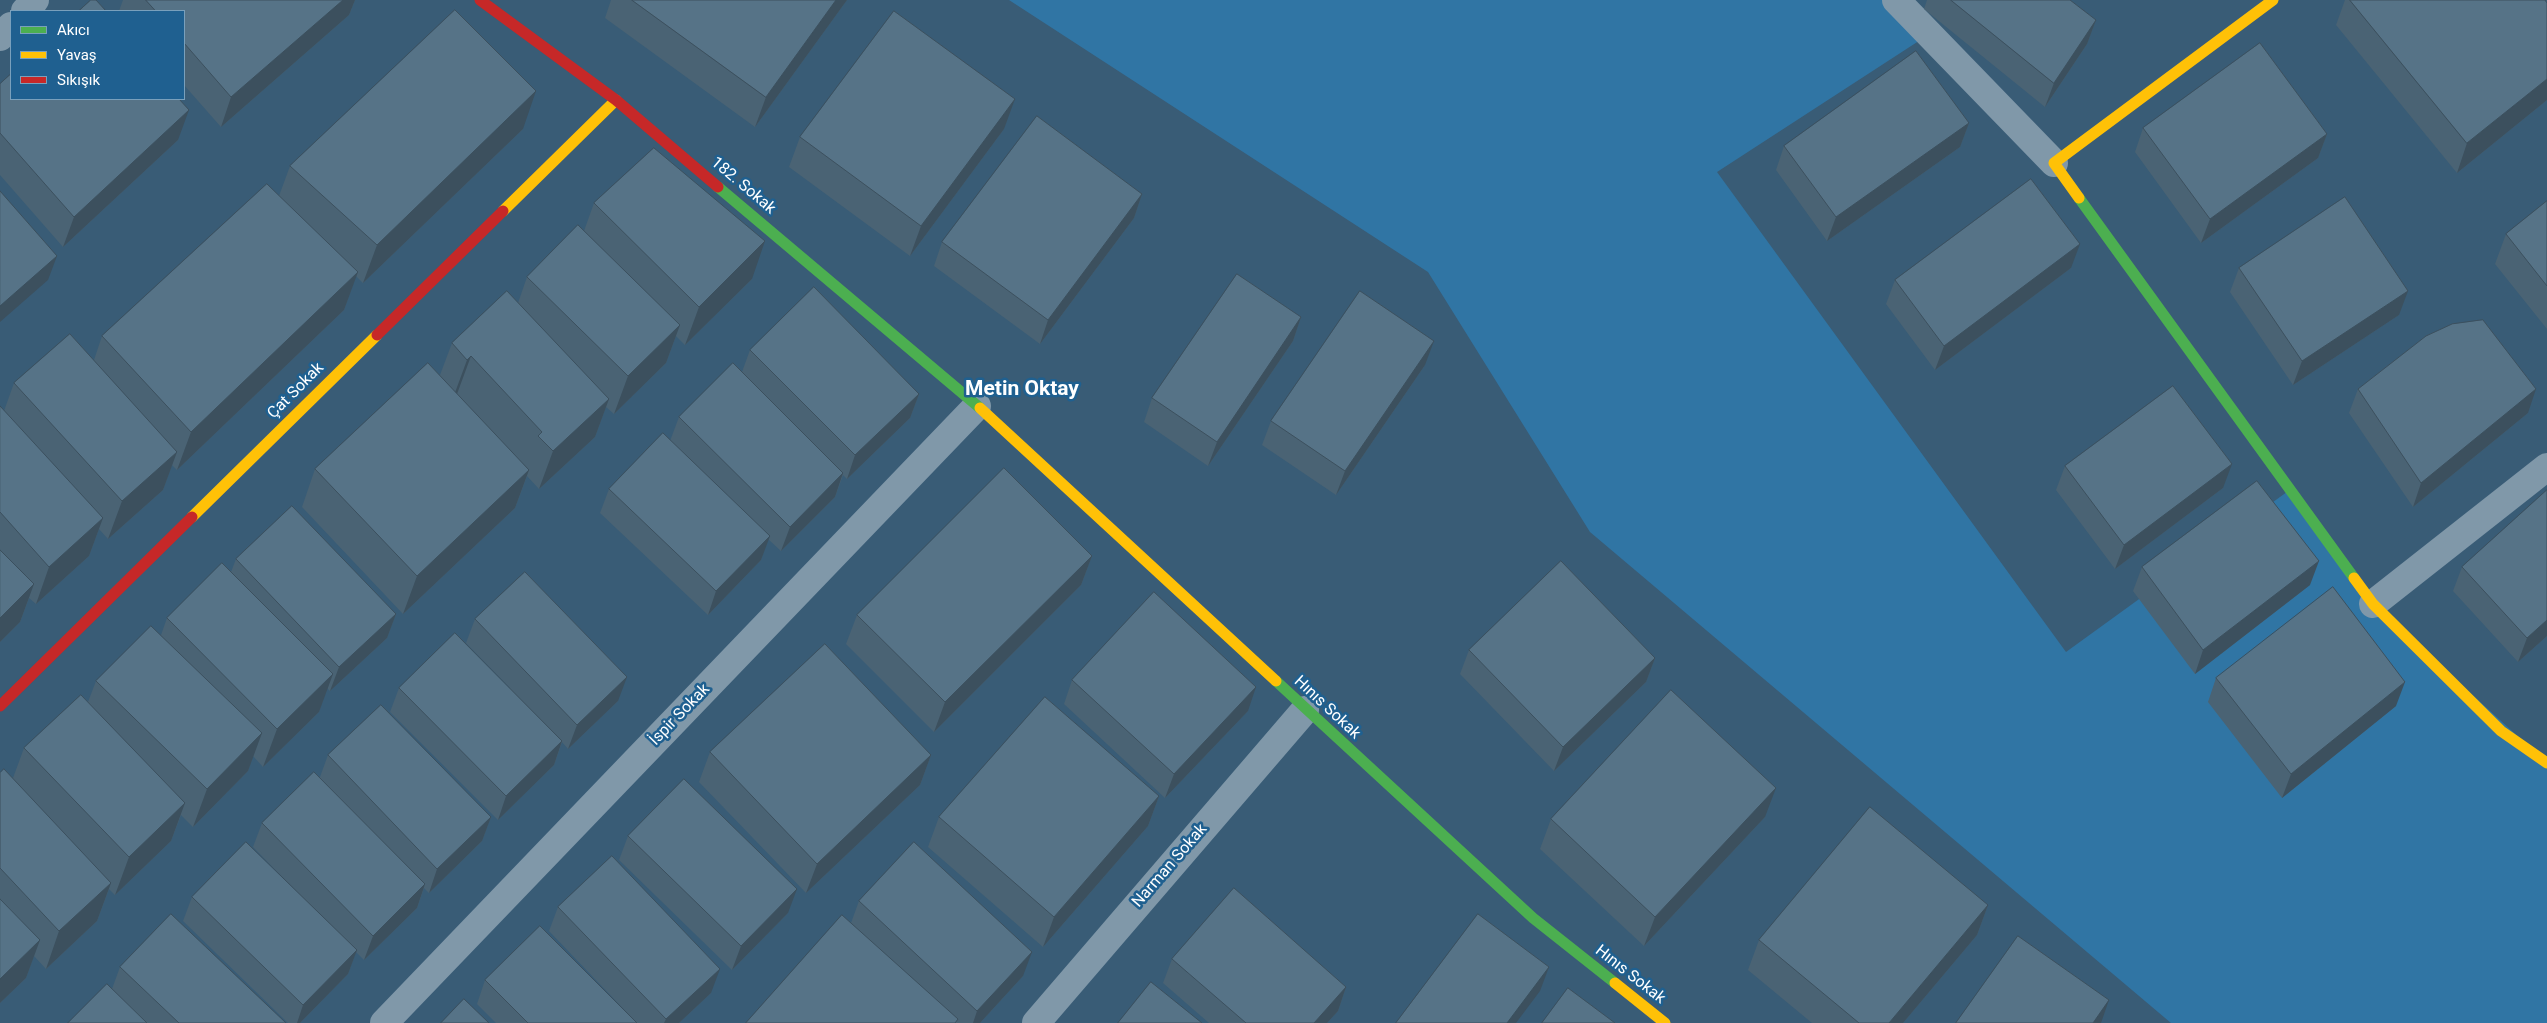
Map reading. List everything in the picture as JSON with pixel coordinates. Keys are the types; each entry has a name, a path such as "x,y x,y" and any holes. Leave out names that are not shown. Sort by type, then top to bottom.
{"street":[{"path":"26,10 36,0"},
{"name":"182. Sokak","path":"480,0 616,100 977,406"},
{"path":"1896,0 2054,163 2373,604 2502,731 2547,763"},
{"path":"2054,163 2273,0"},
{"path":"0,37 10,27"},
{"name":"Çat Sokak","path":"0,706 616,100"},
{"name":"Hınıs Sokak","path":"977,406 1533,918 1665,1023"},
{"name":"İspir Sokak","path":"384,1023 977,406"},
{"path":"2373,604 2547,467"},
{"name":"Narman Sokak","path":"1036,1023 1305,710"}],"shaded area":[{"path":"1009,0 1896,0 1928,35 1717,172 2066,652 2291,489 2373,604 2547,763 2547,1023 2171,1023 1590,532 1428,272"}],"building":[{"path":"91,0 96,0 105,10 80,10"},
{"path":"146,0 343,0 231,97 185,44 185,10 155,10"},
{"path":"632,0 836,0 766,97"},
{"path":"1951,0 2070,0 2096,20 2054,83"},
{"path":"2350,0 2545,0 2547,3 2547,79 2467,143"},
{"path":"455,10 536,91 377,245 290,166"},
{"path":"894,11 1015,99 921,226 800,137"},
{"path":"2260,43 2327,134 2210,219 2143,128"},
{"path":"1916,51 1969,123 1836,217 1784,146"},
{"path":"10,75 10,100 180,100 189,110 74,217 0,133 0,84"},
{"path":"1037,116 1142,194 1048,320 942,242"},
{"path":"654,148 765,241 699,307 594,203"},
{"path":"2031,179 2080,244 1944,346 1895,280"},
{"path":"267,184 358,272 191,432 102,336"},
{"path":"0,191 57,256 0,306"},
{"path":"2345,197 2408,291 2302,361 2239,268"},
{"path":"2547,201 2547,286 2506,234"},
{"path":"578,225 680,325 628,376 527,277"},
{"path":"1237,274 1301,317 1217,442 1152,398"},
{"path":"814,287 919,394 855,455 750,350"},
{"path":"507,291 609,399 553,451 538,436 542,432 471,356 467,360 452,343"},
{"path":"1360,291 1434,341 1345,471 1271,421"},
{"path":"2483,320 2536,389 2421,483 2358,389 2426,336 2452,324"},
{"path":"70,334 177,452 122,501 14,383"},
{"path":"428,363 529,470 417,576 315,469"},
{"path":"733,363 843,473 790,527 679,417"},
{"path":"2173,386 2232,464 2124,545 2065,466"},
{"path":"0,406 103,518 49,567 0,512"},
{"path":"663,433 770,536 716,591 609,489"},
{"path":"1004,468 1092,556 945,702 857,615"},
{"path":"2257,481 2319,561 2203,650 2142,567"},
{"path":"2547,490 2547,620 2527,638 2462,567"},
{"path":"292,506 396,614 339,667 236,559"},
{"path":"0,550 34,584 0,618"},
{"path":"1561,561 1655,658 1563,747 1469,650"},
{"path":"222,563 333,674 277,729 167,618"},
{"path":"525,572 627,677 577,725 475,619"},
{"path":"2333,587 2405,682 2291,774 2216,678"},
{"path":"1154,592 1256,687 1174,774 1072,680"},
{"path":"151,626 262,733 207,789 96,681"},
{"path":"455,633 562,741 506,796 399,688"},
{"path":"825,644 931,755 817,864 710,752"},
{"path":"1671,690 1776,788 1655,917 1551,819"},
{"path":"81,695 185,803 129,857 24,748"},
{"path":"1045,697 1159,796 1054,917 939,817"},
{"path":"381,705 491,817 437,869 328,755"},
{"path":"4,769 111,883 59,931 0,868 0,773"},
{"path":"314,772 425,884 373,936 262,823"},
{"path":"684,779 797,889 741,946 628,836"},
{"path":"1870,807 1988,905 1889,1023 1859,1023 1759,940"},
{"path":"246,842 357,950 303,1005 192,897"},
{"path":"914,842 1032,952 977,1011 859,901"},
{"path":"612,856 720,969 666,1019 558,907"},
{"path":"1234,888 1346,987 1314,1023 1246,1023 1172,959"},
{"path":"0,899 40,940 0,979"},
{"path":"171,914 286,1023 179,1023 120,967"},
{"path":"1478,914 1549,967 1507,1023 1396,1023"},
{"path":"842,915 958,1019 955,1023 746,1023"},
{"path":"540,926 637,1023 528,1023 485,980"},
{"path":"2018,936 2109,1000 2093,1023 1956,1023"},
{"path":"1151,982 1202,1023 1118,1023"},
{"path":"107,984 147,1023 68,1023"},
{"path":"1568,988 1615,1023 1542,1023"},
{"path":"464,999 489,1023 441,1023"}],"traffic: fast":[{"path":"718,187 980,408"},
{"path":"2079,198 2354,578"},
{"path":"1276,681 1533,918 1615,983"}],"traffic: slow":[{"path":"2079,198 2054,163 2273,0"},
{"path":"503,211 616,100"},
{"path":"192,517 377,335"},
{"path":"980,408 1276,681"},
{"path":"2354,578 2373,604 2501,731 2547,763"},
{"path":"1615,983 1665,1023"}],"traffic: jam":[{"path":"480,0 616,100 718,187"},
{"path":"377,335 503,211"},
{"path":"0,706 192,517"}],"district":[{"name":"Metin Oktay","path":"1022,390"}]}
